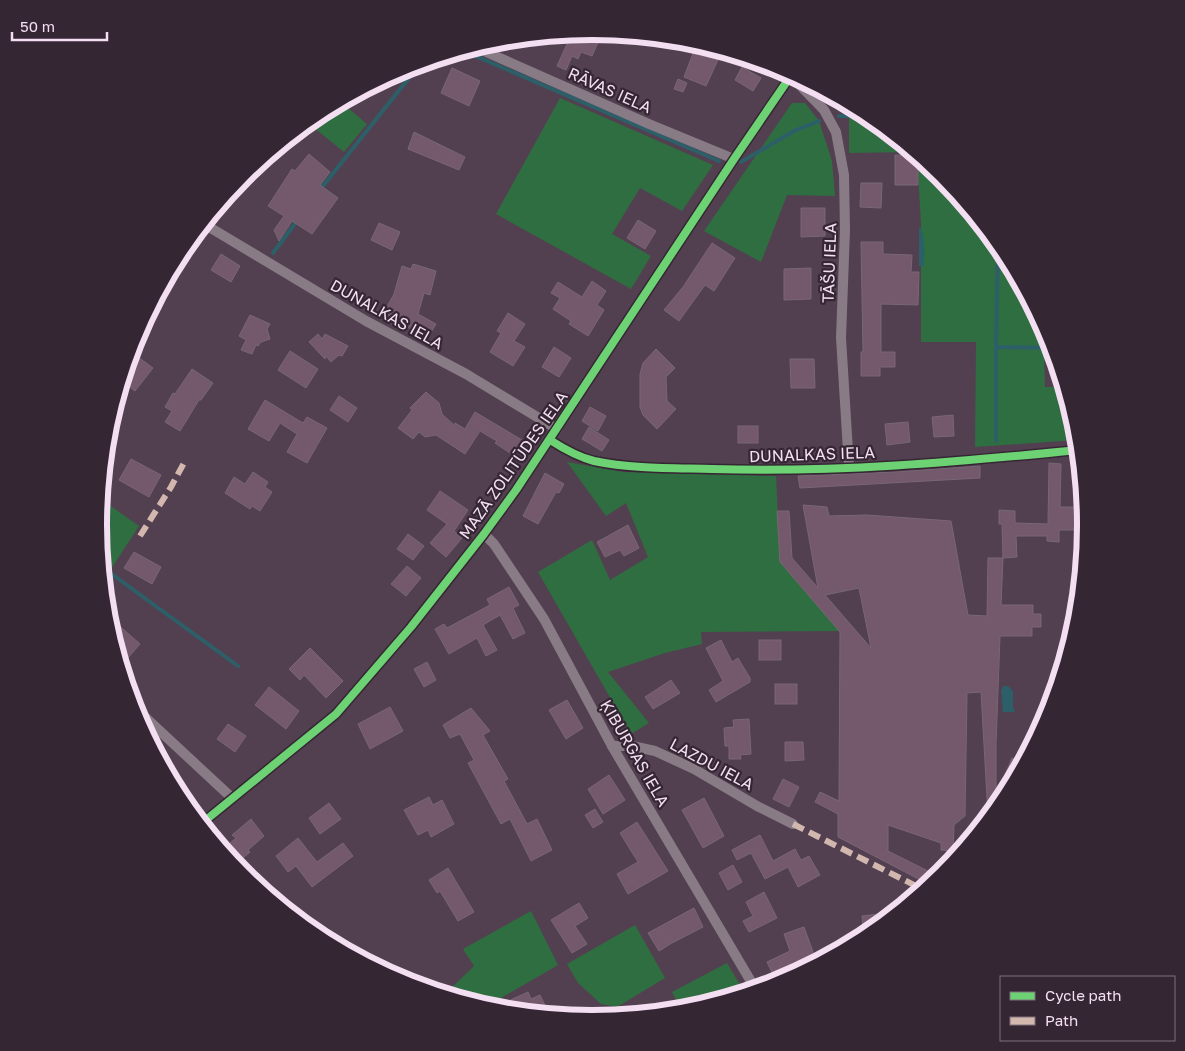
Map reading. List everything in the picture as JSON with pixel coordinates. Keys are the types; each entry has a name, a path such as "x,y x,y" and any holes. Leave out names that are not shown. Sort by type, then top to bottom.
{"street":[{"name":"RĀVAS IELA","path":"486,52 649,124 734,159"},
{"name":"MAZĀ ZOLITŪDES IELA","path":"206,820 336,714 401,640 484,534 550,440 787,81"},
{"name":"TĀŠU IELA","path":"804,89 824,110 836,132 844,175 845,230 841,338 849,467"},
{"name":"DUNALKAS IELA","path":"209,227 366,321 466,374 557,429"},
{"name":"DUNALKAS IELA","path":"550,440 580,457 609,463 647,467 772,471 985,459 1072,451"},
{"name":"ĶIBURGAS IELA","path":"484,534 494,544 544,619 612,746 752,984"},
{"path":"148,720 232,798"},
{"name":"LAZDU IELA","path":"612,746 632,746 655,751 694,769 756,806 793,824"}],"green space":[{"path":"560,98 713,165 682,211 640,188 612,234 651,256 631,289 496,214"},
{"path":"792,103 805,103 819,121 832,161 835,196 787,195 761,262 704,231"},
{"path":"347,107 367,124 344,152 314,128"},
{"path":"849,114 903,152 849,153"},
{"path":"917,164 958,205 978,230 1013,283 1028,311 1045,350 1045,387 1057,387 1071,440 975,447 976,342 921,342 921,223"},
{"path":"567,462 623,472 776,476 780,562 840,631 701,632 702,644 665,653 608,672 649,723 631,734 538,572 592,540 610,580 648,557 626,503 606,516"},
{"path":"108,504 139,526 111,569 109,567 108,557"},
{"path":"531,911 558,965 495,1001 450,989 474,966 463,949"},
{"path":"635,925 665,978 617,1007 601,1004 578,983 567,964"},
{"path":"727,963 742,987 678,1003 672,992"}],"water":[{"path":"919,226 924,240 924,266 919,266"},
{"path":"1003,686 1008,686 1013,691 1013,707 1015,712 1003,712 1001,691"}],"building":[{"path":"599,40 592,56 581,52 578,59 572,56 566,70 557,66 568,41"},
{"path":"694,51 719,57 706,86 684,77"},
{"path":"742,67 761,78 753,91 735,80"},
{"path":"452,68 480,81 469,106 441,93"},
{"path":"678,79 687,83 683,92 674,89"},
{"path":"414,132 465,157 459,170 408,149"},
{"path":"309,154 330,172 320,185 338,198 312,234 292,221 279,241 274,230 284,216 268,206 292,169 295,171"},
{"path":"895,155 907,156 918,165 918,185 895,185"},
{"path":"861,183 882,183 881,208 860,207"},
{"path":"801,208 825,208 825,236 801,237"},
{"path":"638,220 656,231 645,249 627,238"},
{"path":"379,223 400,232 392,250 371,240"},
{"path":"861,242 883,242 883,254 912,255 911,272 919,272 918,305 881,304 881,352 895,352 895,367 880,367 880,376 861,376 861,352 863,352"},
{"path":"712,243 735,258 714,291 705,285 679,321 664,310 683,287"},
{"path":"221,254 240,266 231,282 211,270"},
{"path":"413,264 436,271 430,295 424,293 418,314 436,324 427,339 383,314 394,294 402,266 411,269"},
{"path":"811,268 811,299 784,300 784,269"},
{"path":"592,281 606,291 597,305 604,310 588,336 569,324 571,321 553,309 560,298 551,293 558,282 582,297"},
{"path":"508,313 525,324 514,341 525,347 513,366 490,352 501,333 497,331"},
{"path":"250,315 270,324 267,329 270,339 261,342 258,346 256,345 252,354 241,350 246,340 239,336"},
{"path":"318,334 322,339 325,334 348,346 342,356 339,355 331,362 326,356 325,359 309,342"},
{"path":"554,347 571,358 559,377 542,367"},
{"path":"656,349 675,368 666,377 667,401 676,409 657,429 643,415 640,407 640,374 643,363"},
{"path":"290,351 318,369 306,388 278,370"},
{"path":"137,358 153,368 135,391 128,386"},
{"path":"790,359 814,359 815,388 791,388"},
{"path":"192,369 213,383 201,400 199,400 180,431 165,422 172,411 165,407 173,393 175,394"},
{"path":"426,392 439,403 442,414 454,425 455,423 465,429 475,412 522,440 513,455 495,443 497,441 480,431 465,454 436,435 425,437 419,432 413,439 398,428 412,410 410,408"},
{"path":"339,396 357,408 348,422 330,410"},
{"path":"265,400 303,423 307,417 327,428 307,463 287,452 297,434 280,423 269,441 248,429"},
{"path":"590,407 606,416 598,431 582,421"},
{"path":"953,415 954,436 934,437 932,417"},
{"path":"908,422 910,442 887,445 885,424"},
{"path":"738,426 758,426 758,443 738,443"},
{"path":"589,427 609,440 602,451 582,439"},
{"path":"131,459 161,475 149,497 119,480"},
{"path":"1049,463 1061,464 1060,507 1077,507 1078,530 1059,530 1059,542 1047,541 1047,536 1016,536 1017,557 1003,558 1002,524 999,524 999,510 1015,511 1015,523 1048,524"},
{"path":"980,466 980,478 800,488 798,476 896,472"},
{"path":"253,472 268,482 265,487 272,492 260,511 252,506 250,509 225,493 234,477 245,484"},
{"path":"545,473 564,484 559,493 556,492 538,524 523,516"},
{"path":"440,491 468,510 454,531 462,538 446,557 430,543 447,524 427,510"},
{"path":"803,505 827,507 829,516 867,515 951,521 968,615 987,616 988,558 1003,558 1001,605 1033,605 1033,614 1041,614 1041,627 1032,627 1032,636 1000,636 996,795 988,807 981,692 967,693 965,816 954,825 953,851 941,850 941,843 888,825 888,851 932,873 923,881 838,837 838,814 815,802 820,792 839,801 840,632 780,562 777,511 789,511 792,558 818,588","holes":["859,588 871,648 825,595"]},
{"path":"628,525 639,548 624,556 620,550 605,557 597,542"},
{"path":"408,534 424,546 413,560 397,549"},
{"path":"134,552 161,567 152,584 124,568"},
{"path":"407,566 421,578 406,596 391,584"},
{"path":"509,587 519,605 513,608 525,633 513,639 500,615 483,625 497,650 486,656 477,638 449,654 435,629 444,624 447,628 490,605 487,599"},
{"path":"117,624 140,644 126,659"},
{"path":"721,640 732,662 738,658 750,678 750,682 716,702 709,690 723,681 706,648"},
{"path":"759,640 781,640 781,660 759,660"},
{"path":"310,648 343,681 326,698 304,675 300,680 289,669"},
{"path":"427,662 436,680 424,687 414,669"},
{"path":"671,680 680,693 653,709 645,697"},
{"path":"775,684 797,684 797,704 775,704"},
{"path":"269,687 299,711 286,729 255,705"},
{"path":"567,700 583,728 566,739 549,710"},
{"path":"390,707 403,731 370,749 358,724"},
{"path":"471,708 490,731 483,735 508,779 504,781 527,824 537,819 552,850 531,861 510,819 501,824 468,763 474,760 460,734 450,738 443,725"},
{"path":"749,719 751,754 740,755 741,759 729,759 729,746 725,746 724,728 734,727 733,720"},
{"path":"228,724 246,736 235,752 217,739"},
{"path":"785,742 803,742 804,760 785,761"},
{"path":"1012,758 1017,760 1005,781 1003,780"},
{"path":"609,775 625,800 603,814 588,789"},
{"path":"783,779 799,787 789,807 773,799"},
{"path":"429,797 433,805 442,800 454,824 431,837 428,830 418,835 404,810"},
{"path":"704,798 724,836 703,848 682,810"},
{"path":"329,803 341,819 320,834 309,818"},
{"path":"595,809 603,822 593,828 585,815"},
{"path":"251,819 264,836 248,850 250,852 241,860 227,846 236,838 232,835"},
{"path":"637,822 668,871 628,894 617,874 638,862 620,833"},
{"path":"760,835 773,861 795,849 801,860 809,856 820,875 798,887 788,867 765,879 751,853 737,860 732,850"},
{"path":"298,838 317,862 343,843 353,856 312,887 296,866 288,872 276,856"},
{"path":"733,865 742,882 728,890 719,873"},
{"path":"448,868 474,912 458,921 440,891 437,893 429,880"},
{"path":"764,892 777,918 749,932 743,921 753,916 746,902"},
{"path":"579,903 588,918 575,926 587,944 572,953 551,920"},
{"path":"694,908 703,927 659,951 648,933"},
{"path":"884,913 863,928 862,916"},
{"path":"804,927 815,957 774,976 767,962 790,951 784,934"},
{"path":"528,992 531,999 540,995 546,1009 507,1003"}],"waterway":[{"path":"474,55 719,161"},
{"path":"319,191 411,76"},
{"path":"839,116 852,116"},
{"path":"741,162 794,131 819,121"},
{"path":"273,253 297,221"},
{"path":"998,259 996,347 1044,348"},
{"path":"996,347 996,441"},
{"path":"109,572 238,666"}],"marked path":[{"path":"140,536 185,461"},
{"path":"793,824 917,887"}],"cycle path":[{"path":"206,820 336,714 411,627 516,490 787,81"},
{"path":"550,440 582,457 608,464 638,467 758,470 850,468 1072,451"}]}
